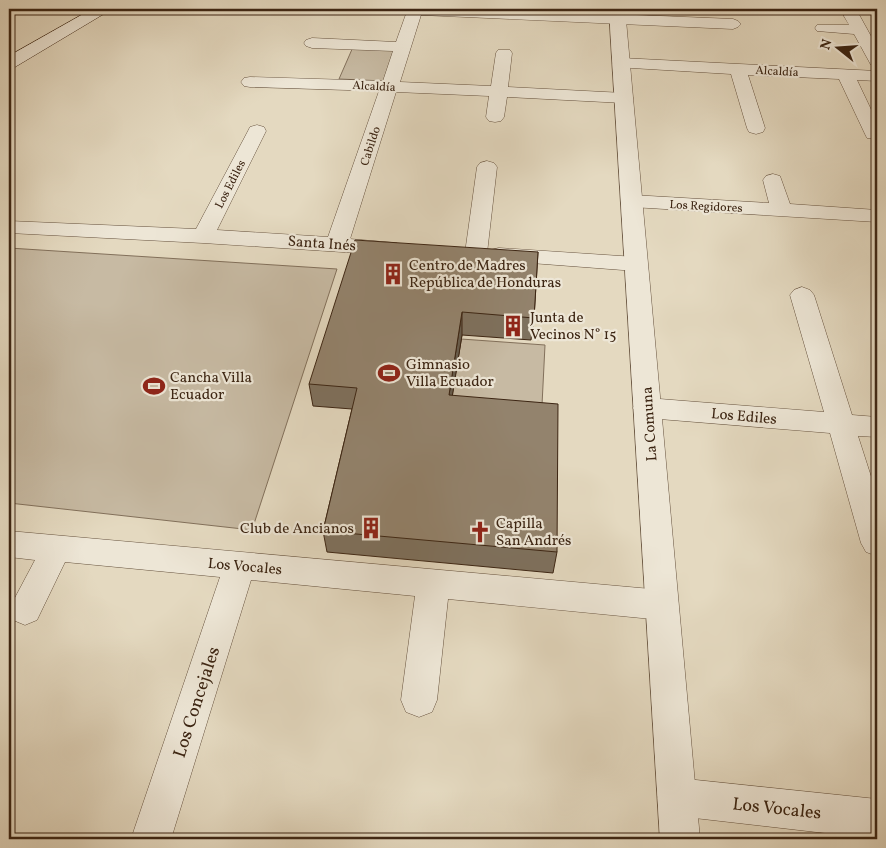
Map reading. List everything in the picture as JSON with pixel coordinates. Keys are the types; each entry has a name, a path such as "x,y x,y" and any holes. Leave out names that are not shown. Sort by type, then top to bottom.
{"street":[{"path":"9,63 102,9"},
{"path":"406,9 617,14 733,24"},
{"name":"Cabildo","path":"337,244 402,47 406,9"},
{"path":"848,9 875,52"},
{"name":"La Comuna","path":"617,14 680,839"},
{"path":"823,28 860,30"},
{"path":"312,43 402,47"},
{"path":"495,117 504,53"},
{"name":"Alcaldía","path":"621,63 877,76"},
{"name":"Alcaldía","path":"738,69 756,128"},
{"path":"845,74 874,134"},
{"name":"Alcaldía","path":"250,82 389,86 624,98"},
{"name":"Los Ediles","path":"203,236 257,132"},
{"path":"487,167 466,253 636,264"},
{"path":"773,180 781,210"},
{"name":"Los Regidores","path":"632,201 877,216"},
{"name":"Santa Inés","path":"9,227 203,236 406,249"},
{"path":"802,296 877,544"},
{"name":"Los Ediles","path":"647,408 877,427"},
{"name":"Los Vocales","path":"9,544 662,605"},
{"path":"25,610 56,548"},
{"name":"Los Concejales","path":"151,839 240,565"},
{"path":"419,700 433,584"},
{"name":"Los Vocales","path":"677,797 877,820"}],"shaded area":[{"path":"353,47 396,49 384,81 339,79"},
{"name":"Cancha Villa Ecuador","path":"9,248 337,269 252,530 9,503"},
{"path":"461,339 545,345 541,425 449,417"}],"building":[{"path":"355,240 538,252 534,318 462,312 449,395 558,404 557,552 323,531 357,388 309,384"}],"place":[{"name":"Centro de Madres República de Honduras","path":"393,274"},
{"name":"Junta de Vecinos N° 15","path":"513,326"},
{"name":"Gimnasio Villa Ecuador","path":"389,373"},
{"name":"Cancha Villa Ecuador","path":"154,386"},
{"name":"Club de Ancianos","path":"371,528"},
{"name":"Capilla San Andrés","path":"480,532"}]}
